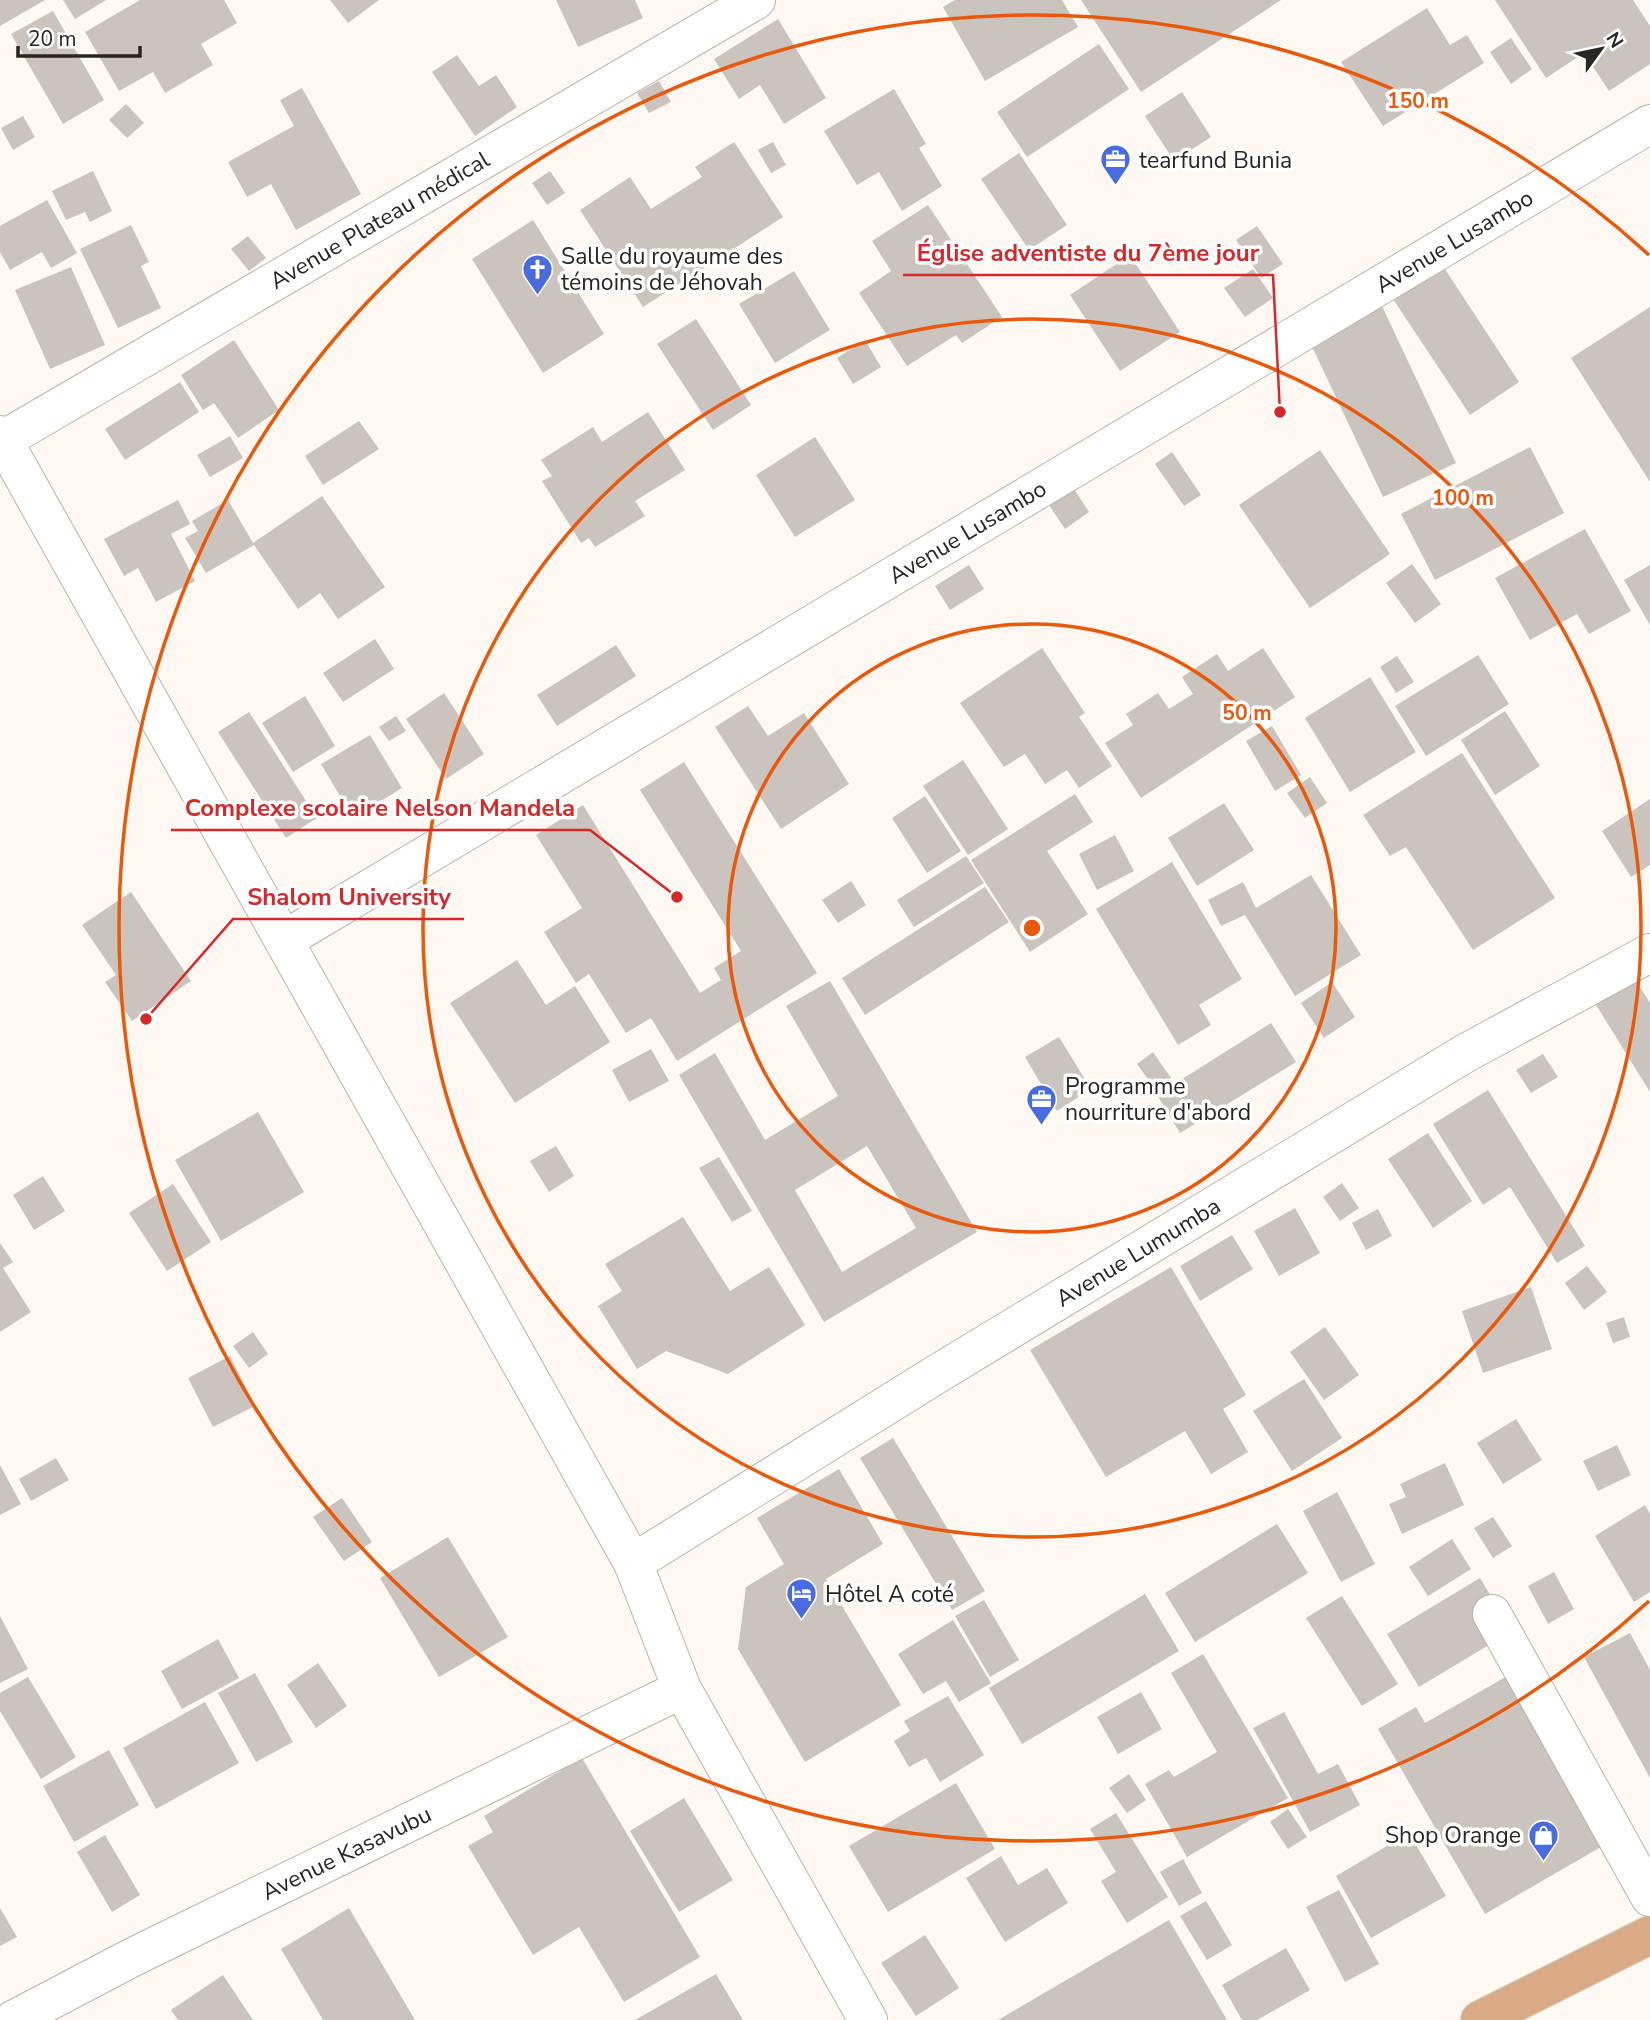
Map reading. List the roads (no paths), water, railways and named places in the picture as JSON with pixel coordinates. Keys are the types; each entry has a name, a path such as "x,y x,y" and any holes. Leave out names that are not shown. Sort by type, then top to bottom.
{"main road":[{"path":"1480,2020 1650,1935"}],"street":[{"name":"Avenue Plateau médical","path":"1,437 756,0"},
{"name":"Avenue Lusambo","path":"284,940 1650,124"},
{"path":"1,437 633,1563 682,1689 868,2020"},
{"name":"Avenue Lumumba","path":"633,1563 937,1374 1452,1061 1650,953"},
{"path":"1492,1614 1650,1897"},
{"name":"Avenue Kasavubu","path":"13,2020 133,1957 682,1689"}],"place":[{"name":"tearfund Bunia","path":"1116,187"},
{"name":"Salle du royaume des témoins de Jéhovah","path":"538,296"},
{"name":"Église adventiste du 7ème jour","path":"1280,412"},
{"name":"Complexe scolaire Nelson Mandela","path":"677,897"},
{"name":"Shalom University","path":"146,1019"},
{"name":"Programme nourriture d'abord","path":"1042,1126"},
{"name":"Hôtel A coté","path":"802,1621"},
{"name":"Shop Orange","path":"1544,1862"}]}
